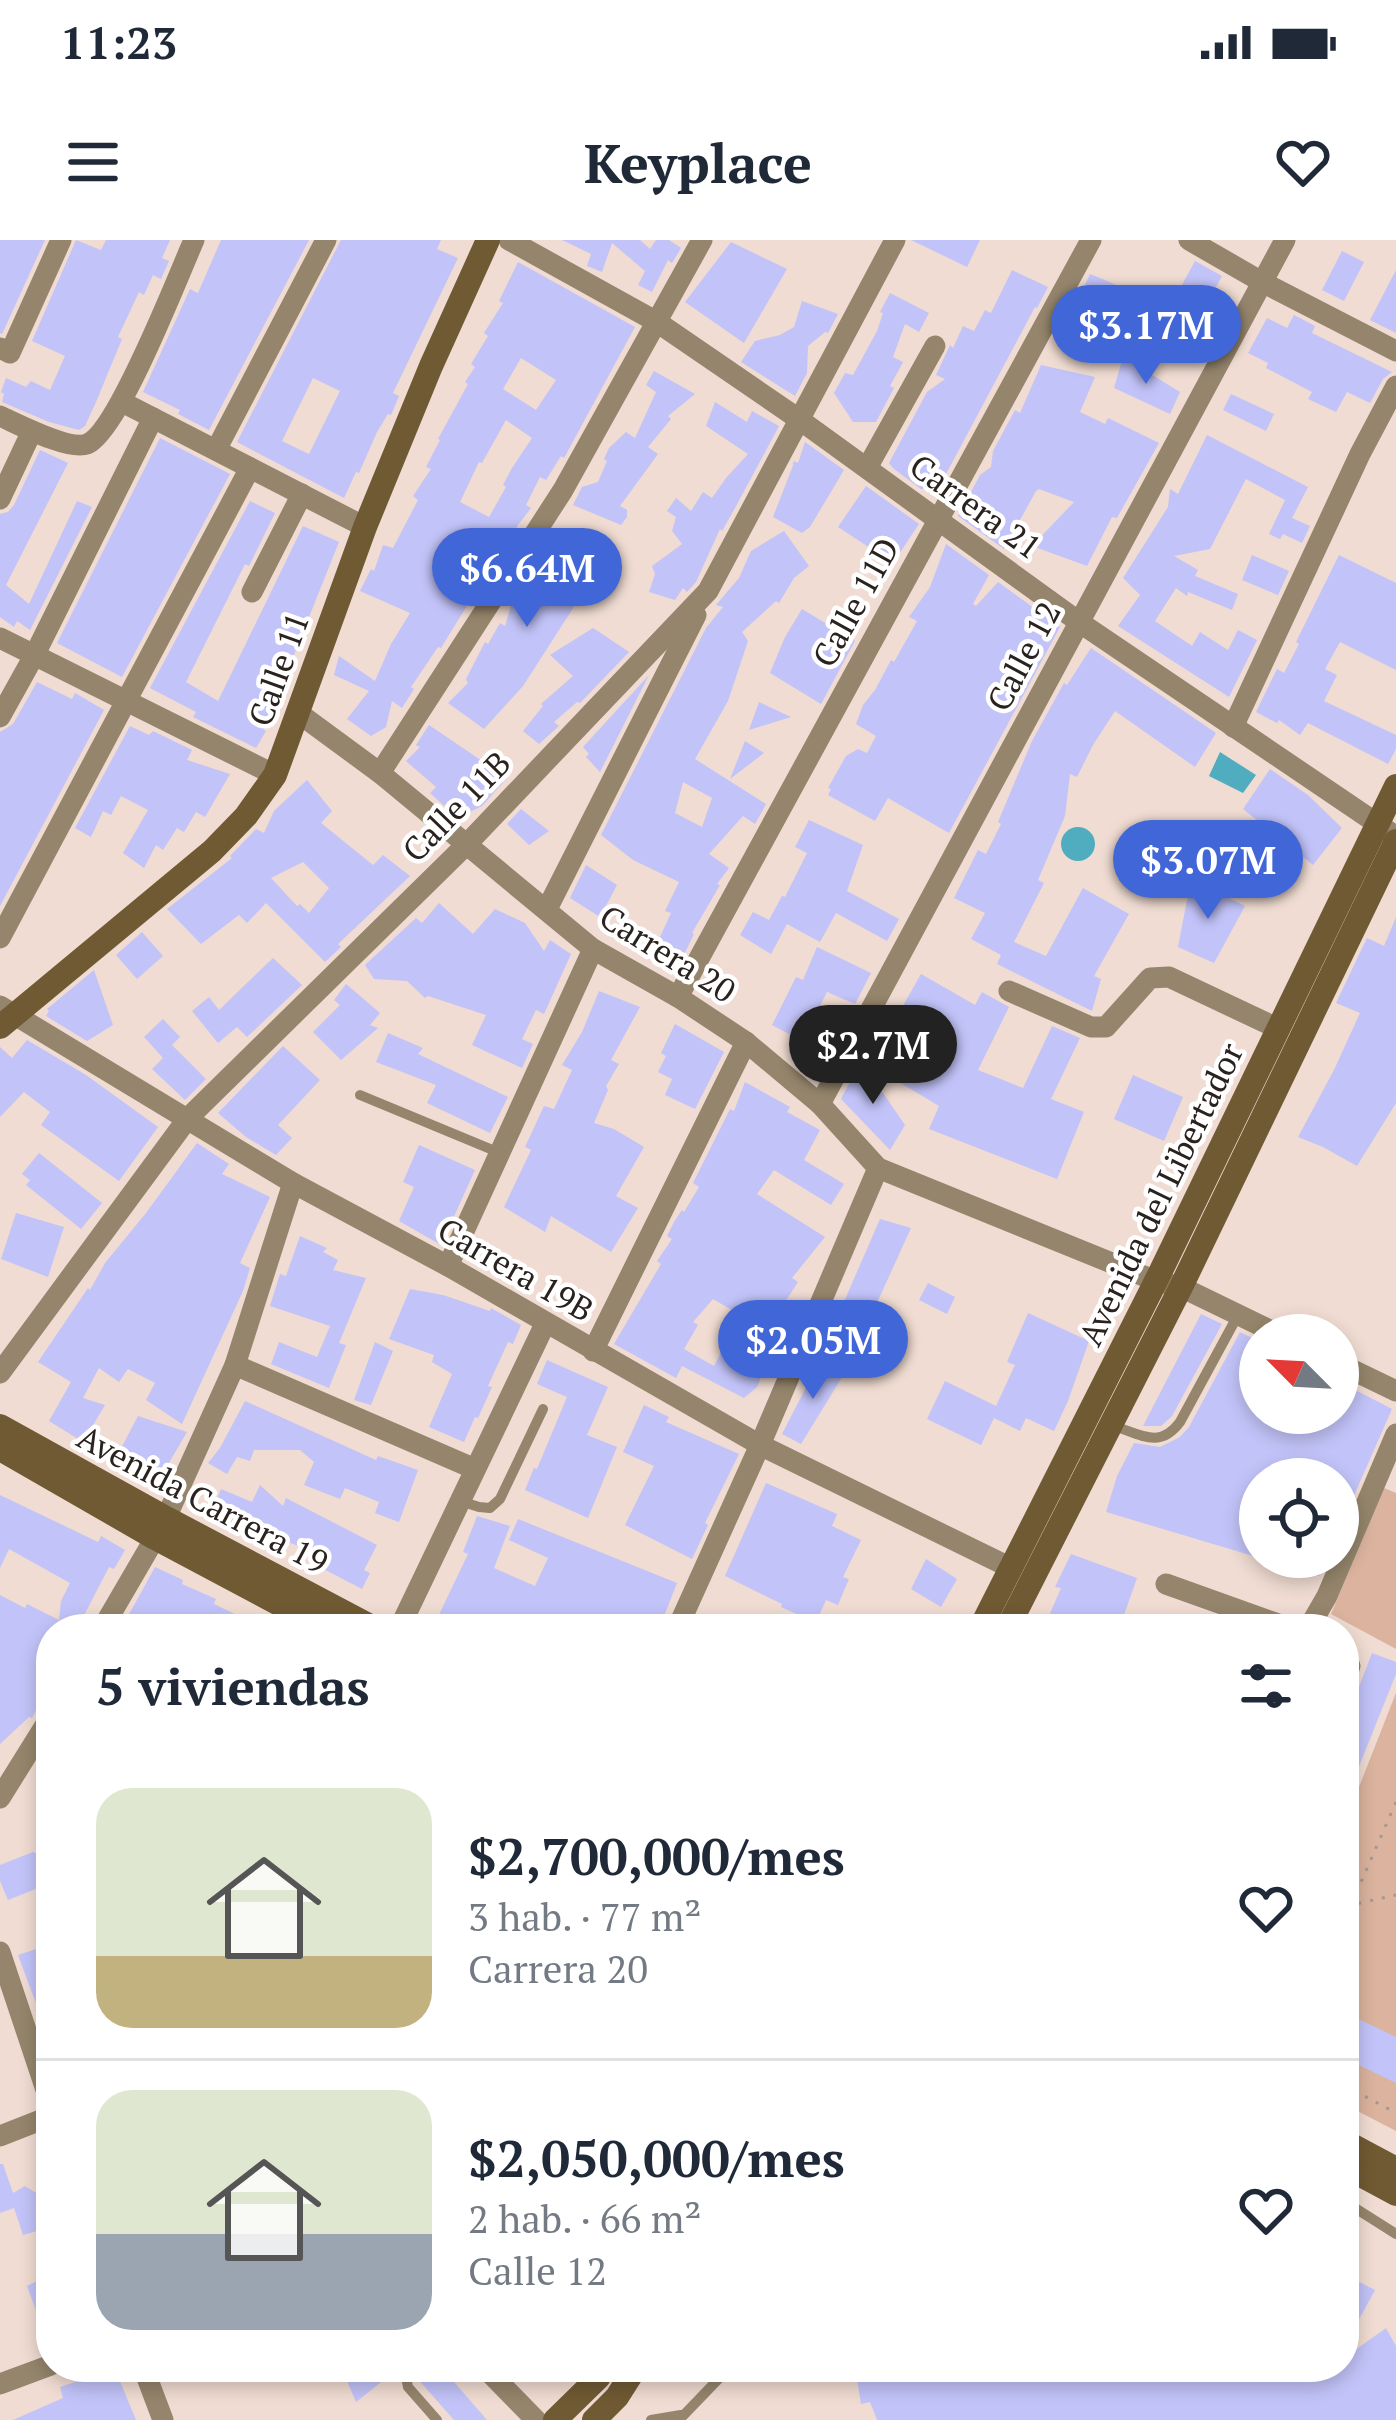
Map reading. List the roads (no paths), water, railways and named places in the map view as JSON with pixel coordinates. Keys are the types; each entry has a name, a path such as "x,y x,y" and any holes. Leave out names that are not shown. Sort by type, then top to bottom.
{"main road":[{"name":"Calle 11","path":"5,1016 212,851 246,816 275,775 365,526 488,240"},
{"name":"Avenida del Libertador","path":"1024,1614 1390,834 1396,786"},
{"name":"Avenida del Libertador","path":"988,1614 1279,1029 1390,834"},
{"name":"Avenida Carrera 19","path":"0,1426 301,1614"},
{"name":"Avenida Carrera 19","path":"0,1449 344,1614"},
{"path":"1359,2149 1396,2169"},
{"path":"1359,2174 1396,2194"},
{"path":"555,2420 594,2382"},
{"path":"594,2420 626,2382"}],"street":[{"path":"5,351 61,240"},
{"path":"0,416 72,444 85,445 97,437 122,401 194,240"},
{"path":"216,450 326,240"},
{"name":"Carrera 21","path":"509,240 657,322 1078,622 1390,834"},
{"path":"380,773 563,490 703,240"},
{"name":"Calle 11B","path":"0,1373 188,1118 466,845 708,591 895,240"},
{"name":"Calle 11D","path":"678,997 1091,240"},
{"path":"1190,240 1396,351"},
{"name":"Calle 12","path":"820,1104 1285,240"},
{"path":"867,468 935,346"},
{"path":"1233,727 1396,386"},
{"path":"122,401 365,526"},
{"path":"0,717 153,418"},
{"path":"0,499 32,430"},
{"path":"0,938 250,468"},
{"path":"252,592 302,494"},
{"path":"547,909 708,591"},
{"path":"0,638 275,775"},
{"name":"Carrera 20","path":"297,712 380,773 593,949 746,1042 820,1104 878,1168 1181,1287 1238,1315"},
{"path":"448,1266 593,949"},
{"path":"1009,991 1091,1027 1106,1028 1150,978 1169,976 1279,1029"},
{"name":"Carrera 19B","path":"5,1016 760,1445 1011,1568"},
{"path":"593,1351 746,1042"},
{"path":"684,1614 878,1168"},
{"path":"111,1614 160,1528 236,1364 293,1183"},
{"path":"406,1614 545,1324"},
{"path":"236,1364 476,1469"},
{"path":"1359,1373 1396,1391"},
{"path":"1317,1614 1396,1434"},
{"path":"1166,1584 1250,1614"},
{"path":"0,1798 36,1740"},
{"path":"0,1952 36,2059"},
{"path":"0,2136 36,2122"},
{"path":"0,2384 36,2371"},
{"path":"149,2382 163,2420"},
{"path":"499,2382 536,2420"}],"lane":[{"path":"360,1095 500,1153"},
{"path":"1111,1425 1158,1439 1170,1436 1238,1315"},
{"path":"460,1501 490,1508 500,1498 543,1409"},
{"path":"1359,2211 1396,2234"},
{"path":"407,2382 436,2420"},
{"path":"651,2420 682,2418 716,2382"}],"water":[{"path":"1220,752 1256,775 1243,793 1209,776"},
{"path":"1078,827 1090,832 1095,844 1090,856 1078,861 1066,856 1061,844 1066,832"}]}
